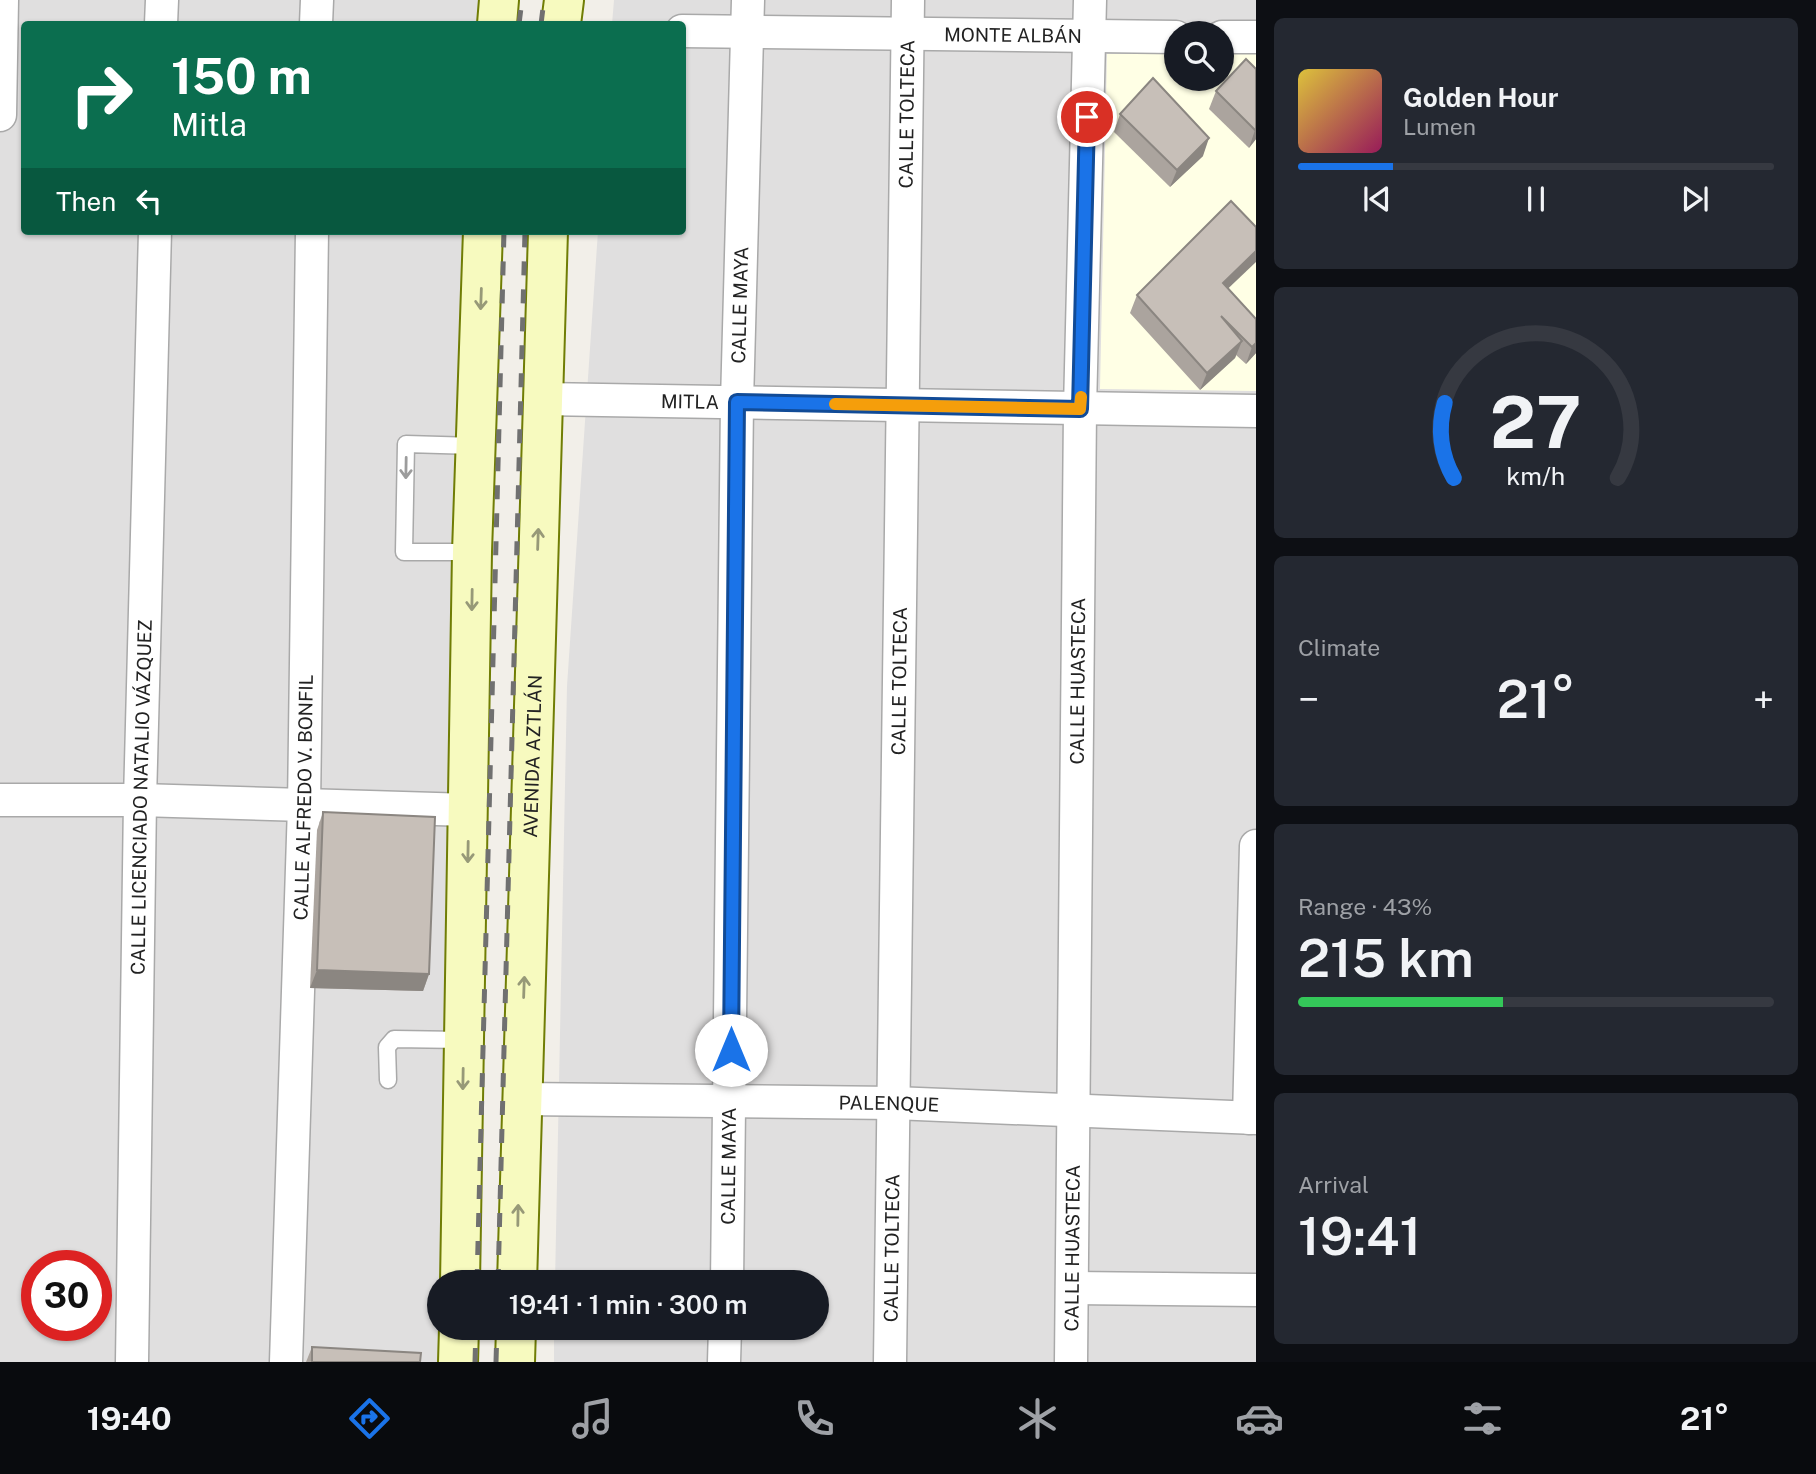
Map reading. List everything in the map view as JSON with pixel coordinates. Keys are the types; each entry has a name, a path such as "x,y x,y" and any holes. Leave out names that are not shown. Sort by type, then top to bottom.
{"main road":[{"path":"497,21 499,0"},
{"path":"561,21 564,0"},
{"path":"460,1270 472,552 484,235"},
{"name":"AVENIDA AZTLÁN","path":"517,1270 548,235"},
{"path":"458,1362 459,1340"},
{"path":"515,1362 516,1340"}],"street":[{"path":"0,115 2,0"},
{"path":"161,21 162,0"},
{"path":"316,21 317,0"},
{"name":"CALLE MAYA","path":"726,1270 731,1102 737,402 748,0"},
{"name":"CALLE TOLTECA","path":"890,1362 908,0"},
{"name":"CALLE HUASTECA","path":"1072,1362 1072,1109 1080,409 1090,0"},
{"name":"MONTE ALBÁN","path":"686,31 1164,37"},
{"path":"1234,37 1256,37"},
{"name":"CALLE LICENCIADO NATALIO VÁZQUEZ","path":"132,1362 140,800 155,235"},
{"name":"CALLE ALFREDO V. BONFIL","path":"286,1362 304,806 312,235"},
{"name":"MITLA","path":"543,399 1256,411"},
{"path":"0,800 140,800 469,810"},
{"path":"1252,1118 1256,846"},
{"name":"PALENQUE","path":"521,1099 894,1103 1252,1118"},
{"path":"1073,1288 1256,1290"},
{"path":"724,1362 725,1340"}],"lane":[{"path":"472,552 404,552 406,444 475,446"},
{"path":"388,1080 387,1047 394,1039 463,1040"}],"shaded area":[{"path":"0,0 481,0 481,21 21,21 21,235 474,235 442,1270 427,1270 427,1340 439,1340 439,1362 0,1362"},
{"path":"614,0 1256,0 1256,1362 554,1362 554,1340 829,1340 829,1270 555,1270 567,686 598,235 686,235 686,21 612,21"},
{"path":"1107,54 1164,54 1164,91 1234,91 1234,54 1256,54 1256,391 1100,389"}],"building":[{"path":"1246,59 1256,69 1255,130 1216,91 1234,91 1234,72"},
{"path":"1153,78 1209,138 1177,170 1120,114"},
{"path":"1231,201 1256,227 1256,251 1223,283 1256,319 1256,343 1252,347 1221,316 1242,341 1207,373 1137,295"},
{"path":"323,812 435,817 429,974 317,970"},
{"path":"312,1347 421,1353 420,1362 312,1362"}],"railway":[{"path":"519,21 522,0"},
{"path":"541,21 544,0"},
{"path":"477,1270 504,235"},
{"path":"498,1270 525,235"},
{"path":"475,1362 476,1340"},
{"path":"496,1362 497,1340"}],"slow traffic":[{"path":"835,404 1080,409 1081,397"}],"route":[{"path":"731,1050 737,402 1080,409 1087,117"}]}
